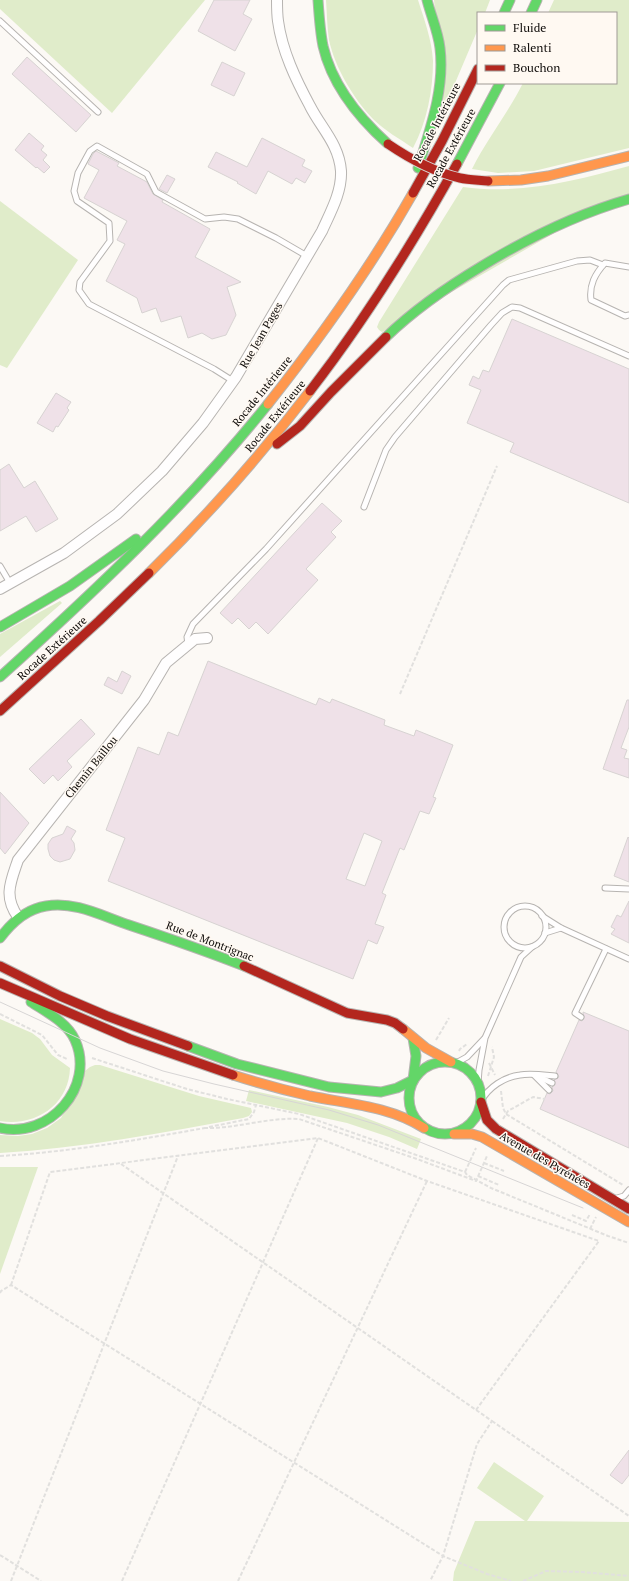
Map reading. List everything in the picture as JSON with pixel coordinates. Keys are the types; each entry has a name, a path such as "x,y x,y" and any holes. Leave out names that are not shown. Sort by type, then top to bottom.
{"main road":[{"path":"318,0 323,48 331,71 353,108 373,132 408,158 434,170 460,178 488,181 521,180 548,176 629,156"},
{"path":"403,212 431,128 440,82 440,47 427,0"},
{"path":"504,12 510,0"},
{"path":"532,12 537,0"},
{"name":"Rocade Intérieure","path":"0,677 103,585 176,511 209,475 281,389 346,300 403,212 451,124 477,71"},
{"name":"Rocade Extérieure","path":"0,711 102,619 169,554 254,462 316,385 402,260 463,153 499,84"},
{"path":"254,462 300,426 331,392 399,325 443,290 509,250 551,229 594,210 629,199"},
{"path":"0,626 18,617 74,583 176,511"},
{"name":"Rue de Montrignac","path":"0,938 8,926 18,917 33,909 46,906 68,906 79,908 185,943 281,981 349,1014 392,1022 404,1029 412,1038 436,1055 453,1063"},
{"path":"0,966 60,996 107,1016 194,1049 264,1072 329,1087 381,1092 397,1088 413,1080 420,1071 429,1065 440,1062 453,1063 467,1070 478,1083 481,1102 478,1112 469,1125 456,1133 434,1133 413,1120 396,1113 296,1093 234,1076 190,1061 102,1027 0,983"},
{"path":"0,1128 17,1130 47,1122 60,1112 69,1101 76,1088 79,1074 79,1059 75,1040 66,1027 13,989"},
{"path":"412,1038 416,1056 413,1080 409,1090 408,1101 416,1120 424,1128"},
{"name":"Avenue des Pyrénées","path":"481,1102 484,1118 489,1124 629,1209"},
{"name":"Avenue des Pyrénées","path":"445,1134 472,1134 482,1136 629,1222"}],"street":[{"name":"Rue Jean Pages","path":"0,588 64,553 117,514 162,471 203,423 233,381 322,231 333,208 339,187 341,172 338,155 329,135 311,108 295,77 278,22 277,0"},
{"name":"Chemin Baillou","path":"18,917 13,910 9,886 18,860 144,700 166,663 196,639 207,638"}],"lane":[{"path":"0,21 98,112"},
{"path":"233,381 214,369 89,304 83,298 79,290 80,282 110,240 111,233 109,223 104,218 77,201 74,192 78,174 90,151 97,146 147,174 156,192 206,219 224,217 238,219 276,238 307,256"},
{"path":"509,250 554,234"},
{"path":"188,645 187,637 193,624 266,550 503,285 509,280 577,261 590,260 603,265"},
{"path":"629,267 605,263 596,272 590,291 591,300 625,316 629,315"},
{"path":"364,507 386,450 395,437 491,325 502,313 512,307 520,308 629,356"},
{"path":"0,566 10,583"},
{"path":"605,888 629,889"},
{"path":"478,1083 485,1038 521,957 532,947 538,944 545,933 545,921 542,916 538,911 527,906 516,908 511,911 507,916 504,928 505,934 521,957"},
{"path":"542,916 561,928 629,959"},
{"path":"545,933 561,928"},
{"path":"513,945 526,948 532,947"},
{"path":"581,1017 575,1013 606,949"},
{"path":"453,1063 467,1057 485,1038"},
{"path":"481,1102 488,1090 503,1081 520,1074 555,1076"},
{"path":"534,1075 552,1083"},
{"path":"534,1075 549,1090"},
{"path":"612,1199 624,1196 629,1189"}],"path":[{"path":"400,694 497,466"},
{"path":"0,1014 42,1036 58,1055 68,1060 97,1059 187,1089 299,1114 465,1172 467,1175 491,1188 608,1236 629,1243"},
{"path":"496,1129 508,1111 533,1097 545,1099"},
{"path":"0,1156 123,1143 204,1128 249,1119 254,1112 256,1105"},
{"path":"299,1114 299,1119"},
{"path":"506,1114 629,1189"},
{"path":"204,1128 219,1129 289,1118 299,1119 409,1156 476,1182 477,1180"},
{"path":"122,1581 318,1138"},
{"path":"0,1292 11,1285 50,1172 318,1138 427,1181 599,1240 476,1410"},
{"path":"477,1180 488,1154 482,1152 489,1141"},
{"path":"11,1581 178,1156"},
{"path":"120,1163 629,1516"},
{"path":"484,1163 504,1171"},
{"path":"478,1176 499,1185"},
{"path":"238,1581 427,1181"},
{"path":"11,1285 443,1556 487,1574 511,1581"},
{"path":"430,1581 443,1556 477,1444 492,1420"},
{"path":"0,1556 42,1581"},
{"path":"523,1581 546,1571 629,1576"}],"green space":[{"path":"0,0 205,0 112,113 0,9"},
{"path":"326,0 418,0 431,45 433,72 428,106 422,128 413,148 373,119 352,93 332,51 327,25"},
{"path":"434,0 490,0 485,12 477,12 477,31 444,109"},
{"path":"554,0 629,0 629,148 534,171 498,173 472,169 522,84 617,84 617,12 548,12"},
{"path":"629,166 629,195 610,201 382,332 377,327 463,187 484,189 526,188 588,177"},
{"path":"0,201 78,260 7,368 0,365"},
{"path":"60,601 62,603 0,657 0,634"},
{"path":"0,1019 32,1033 40,1039 52,1055 70,1068 64,1093 57,1103 48,1111 37,1117 13,1122 0,1121"},
{"path":"95,1065 100,1065 199,1096 251,1108 252,1112 249,1116 243,1118 92,1144 0,1153 0,1135 18,1136 32,1134 47,1128 61,1118 85,1071"},
{"path":"249,1090 358,1115 421,1139 417,1149 389,1137 347,1123 246,1101"},
{"path":"0,1167 38,1167 0,1274"},
{"path":"494,1462 544,1496 527,1521 629,1522 629,1581 453,1581 454,1572 475,1521 525,1521 477,1488"}],"building":[{"path":"214,0 250,0 243,14 252,19 235,51 198,31"},
{"path":"27,57 91,115 76,132 12,74"},
{"path":"222,62 245,73 234,96 211,85"},
{"path":"29,133 44,146 41,150 47,155 43,160 50,167 44,173 15,150"},
{"path":"262,138 305,160 302,166 312,171 305,183 296,178 292,184 268,171 256,194 237,183 238,182 208,167 216,152 247,167"},
{"path":"96,151 119,163 117,166 147,182 153,194 163,200 162,202 210,229 195,257 241,282 227,287 236,315 226,335 212,339 202,333 188,338 181,316 161,322 156,308 142,313 137,298 106,281 125,244 117,240 127,221 84,198 99,170 88,164"},
{"path":"167,175 175,179 167,193 159,189"},
{"path":"512,319 629,369 629,503 510,452 514,443 467,423 481,390 469,385 473,376 479,379 483,370 489,372"},
{"path":"56,393 71,402 67,408 69,410 53,432 37,423"},
{"path":"9,464 24,488 35,481 58,519 36,532 26,516 0,531 0,470"},
{"path":"322,503 342,521 331,532 336,537 306,569 318,580 268,634 256,622 249,629 238,618 232,624 220,613"},
{"path":"208,661 316,705 319,698 330,703 332,699 385,720 384,725 414,736 416,730 453,745 433,797 436,798 429,814 420,811 404,850 400,848 382,893 386,895 375,924 384,927 377,944 368,940 353,979 108,881 125,838 106,830 138,747 159,755 168,732 178,736","holes":["364,833 382,841 365,886 346,879"]},
{"path":"122,671 131,676 122,694 104,685 108,677 117,682"},
{"path":"627,700 629,700 629,727 621,748 627,750 624,758 629,759 629,778 603,769"},
{"path":"81,719 95,734 67,761 72,767 58,781 53,775 44,784 29,769"},
{"path":"0,792 29,823 5,854 0,848"},
{"path":"67,826 76,831 71,839 74,843 75,850 70,859 60,862 54,860 50,856 48,844 52,838 63,834"},
{"path":"628,837 629,838 629,882 614,876"},
{"path":"629,901 629,943 611,934 615,929 611,927 617,915 621,917"},
{"path":"583,1012 629,1031 629,1148 540,1109 547,1093 550,1094 553,1091 552,1087 555,1085 554,1080 559,1077 556,1072 579,1020 582,1021 584,1019"},
{"path":"629,1450 629,1475 622,1484 610,1475"}],"tram line":[{"path":"0,1002 100,1048 163,1071 329,1110 378,1125 583,1208"}],"traffic: fast":[{"path":"318,0 323,46 333,74 348,100 357,112 388,144"},
{"path":"418,168 435,109 441,63 439,42 427,0"},
{"path":"504,12 510,0"},
{"path":"531,12 537,0"},
{"path":"457,164 499,84"},
{"path":"386,337 408,317 432,299 456,282 499,256 535,236 572,219 629,199"},
{"path":"0,677 140,546 206,477 268,404"},
{"path":"0,627 70,586 136,539"},
{"path":"0,938 20,917 32,910 57,905 78,907 244,966"},
{"path":"0,1128 18,1129 35,1126 51,1117 64,1106 73,1091 79,1075 80,1058 75,1040 62,1023 31,1002"},
{"path":"413,1038 416,1056 413,1080"},
{"path":"188,1046 237,1064 329,1087 381,1092 397,1088 413,1080"},
{"path":"445,1062 465,1068 475,1078 481,1098 475,1118 465,1128 445,1134 425,1128 415,1118 409,1098 415,1078 425,1068 445,1062"}],"traffic: slow":[{"path":"488,181 521,180 548,176 629,156"},
{"path":"268,404 363,275 413,193"},
{"path":"149,573 192,530 233,485 310,391"},
{"path":"403,1029 426,1048 451,1062"},
{"path":"233,1075 300,1094 383,1110 424,1128"},
{"path":"454,1134 472,1134 482,1137 629,1222"}],"traffic: jam":[{"path":"413,193 442,141 477,71"},
{"path":"388,144 432,169 463,179 488,181"},
{"path":"310,391 350,337 388,280 457,164"},
{"path":"277,444 300,426 331,392 386,337"},
{"path":"0,711 99,621 149,573"},
{"path":"0,966 60,996 107,1016 188,1046"},
{"path":"244,966 347,1013 387,1020 395,1023 403,1029"},
{"path":"0,983 130,1039 233,1075"},
{"path":"481,1102 487,1120 496,1129 629,1209"}]}
